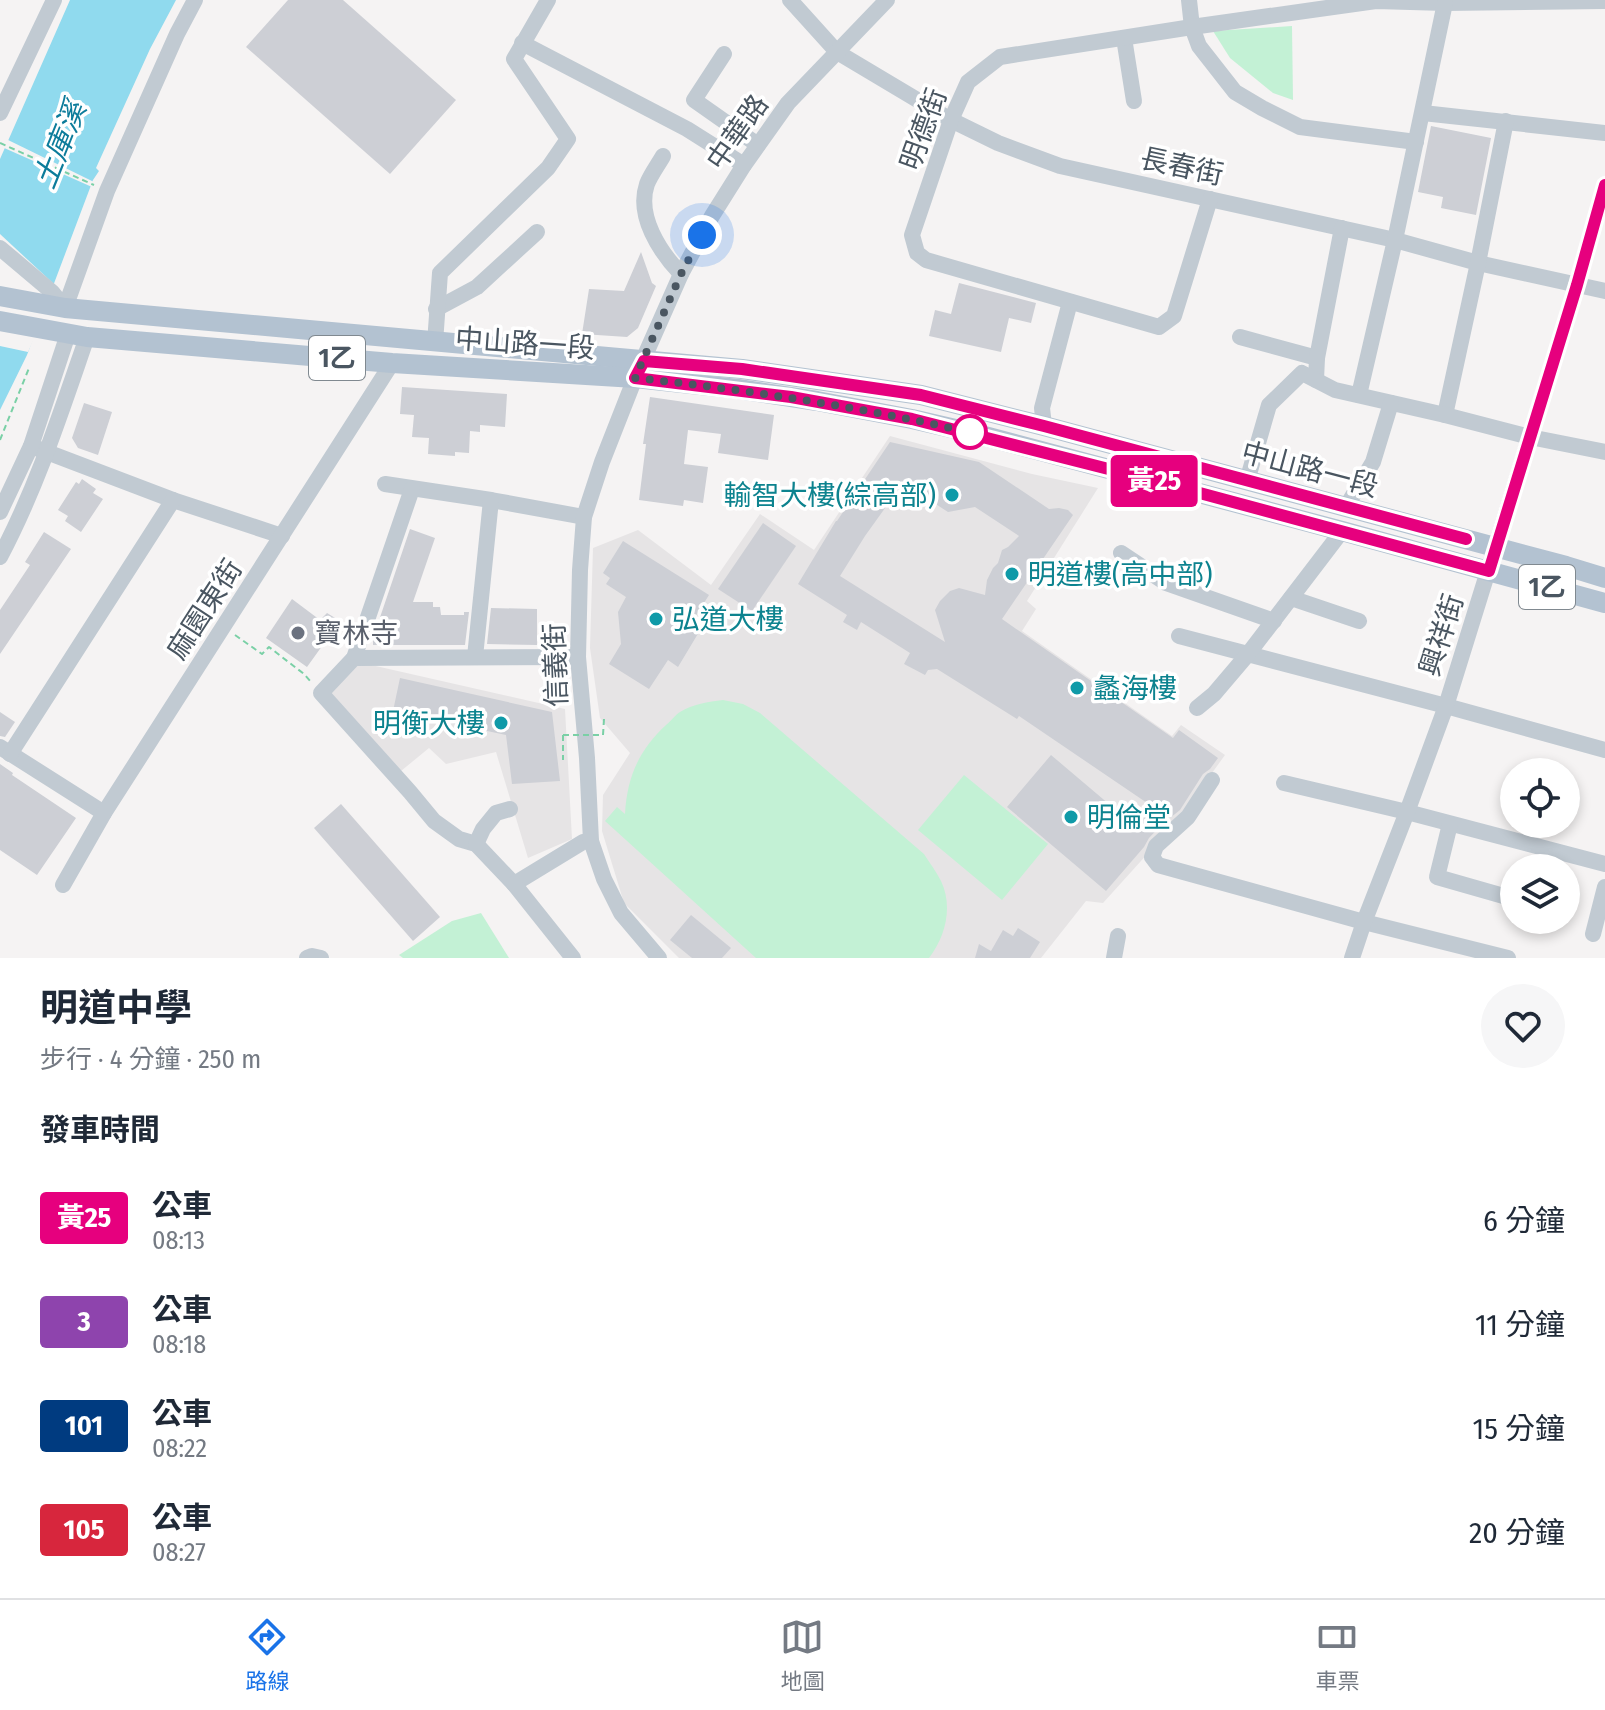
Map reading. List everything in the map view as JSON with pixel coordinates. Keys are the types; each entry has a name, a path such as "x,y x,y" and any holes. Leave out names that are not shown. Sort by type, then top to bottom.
{"main road":[{"name":"1乙","path":"0,296 55,302"},
{"name":"中山路一段","path":"55,302 435,343 640,370 912,419 1605,603"},
{"name":"中山路一段","path":"0,321 78,336 392,363 640,370 742,369 921,395 1605,578"}],"street":[{"path":"0,113 54,0"},
{"path":"0,248 55,302 195,0"},
{"path":"435,343 440,273 548,168 568,139 514,59 548,0"},
{"name":"長春街","path":"790,0 837,52 951,120 998,143 1060,166 1395,240 1478,263 1605,291"},
{"name":"中華路","path":"640,370 681,274 744,165 788,103 887,0"},
{"path":"1189,0 1192,27 1199,46 1235,92 1300,127 1416,142"},
{"name":"明德街","path":"1070,302 926,260 917,253 912,235 951,120 968,82 1000,57 1376,1 1605,1"},
{"path":"1359,395 1445,3"},
{"path":"1124,38 1134,101"},
{"path":"522,43 687,129 744,165"},
{"path":"724,54 694,100 758,145"},
{"path":"1423,113 1605,133"},
{"path":"1445,415 1506,121"},
{"path":"663,156 647,185 645,209 659,247 681,274"},
{"name":"興祥街","path":"1352,958 1446,706 1577,285 1605,185"},
{"path":"1044,426 1042,408 1070,302 1159,327 1174,316 1210,199"},
{"path":"1316,380 1317,358 1342,228"},
{"path":"436,309 477,287 537,232"},
{"path":"0,557 21,518 39,449 78,336"},
{"path":"1240,337 1317,358"},
{"name":"麻園東街","path":"63,885 104,813 392,363"},
{"name":"信義街","path":"640,370 602,462 584,517 578,657 591,841 604,879 621,913 649,955"},
{"path":"1247,481 1269,405 1302,373 1335,390 1605,452"},
{"path":"1346,507 1373,462 1391,403"},
{"path":"39,449 173,500 282,536"},
{"path":"0,512 39,449"},
{"path":"385,484 584,517"},
{"path":"412,489 354,658 321,693 434,821 459,839 476,844 514,884 573,958"},
{"path":"104,813 5,751 173,500"},
{"path":"475,657 491,500"},
{"path":"1197,708 1214,694 1248,654 1342,531"},
{"path":"1121,553 1166,583 1274,621"},
{"path":"1291,598 1359,621"},
{"path":"1179,636 1605,750"},
{"path":"354,658 578,657"},
{"path":"1212,780 1188,817 1156,846 1152,857 1158,865 1485,955 1508,958"},
{"path":"1284,783 1605,864"},
{"path":"476,844 496,813 510,809"},
{"path":"1450,824 1437,877 1500,895"},
{"path":"514,884 583,842 591,841"},
{"path":"1593,934 1605,887"},
{"path":"1114,958 1118,936"},
{"path":"307,958 321,958"}],"path":[{"path":"2,144 93,185"},
{"path":"0,440 29,368"},
{"path":"224,627 262,654 269,647 304,674 321,693"},
{"path":"563,760 563,735 603,735 604,719"}],"shaded area":[{"path":"890,436 1032,474 1098,488 1027,601 1036,609 1022,631 1172,736 1181,725 1225,755 1178,820 1103,903 1086,901 1041,958 679,958 624,903 602,831 603,795 630,753 600,718 590,648 593,548 638,530 711,585 760,514 814,550"},
{"path":"358,662 565,709 572,839 528,858 496,752 446,764 429,748 401,771 329,695"}],"green space":[{"path":"1292,26 1293,100 1273,93 1230,58 1213,31"},
{"path":"723,700 743,704 760,713 924,854 941,881 947,900 943,931 929,958 756,958 605,821 617,807 625,814 628,788 636,765 657,734 685,709"},
{"path":"964,775 1048,844 1002,900 918,830"},
{"path":"481,913 509,958 403,958 399,955 452,921"}],"water":[{"name":"土庫溪","path":"70,0 176,0 150,49 96,168 99,171 27,355 0,410 0,159"}],"pier":[{"path":"6,139 94,182 92,187 2,147"},
{"path":"0,234 56,286 28,352 0,346"}],"building":[{"path":"288,0 343,0 456,100 390,174 246,47"},
{"path":"1431,126 1491,138 1476,215 1441,208 1443,197 1418,192"},
{"path":"641,252 652,283 656,286 638,328 627,337 582,334 589,289 624,291"},
{"path":"959,283 1036,303 1031,323 1009,318 1001,352 929,336 935,310 951,314"},
{"path":"402,387 507,394 505,427 480,425 480,432 470,431 469,453 455,452 455,456 428,454 429,438 412,437 414,415 400,414"},
{"path":"650,397 774,415 768,460 718,453 721,434 688,430 684,464 708,467 703,503 684,500 683,506 639,500"},
{"path":"84,403 112,412 98,455 78,448 72,438"},
{"path":"890,442 979,462 1049,509 1068,510 1073,515 1002,619 1173,738 1179,730 1218,758 1203,774 1180,810 1149,838 1106,891 1007,807 1051,755 1136,827 1153,807 1019,716 1017,719 937,669 928,670 925,675 904,664 910,653 861,622 857,630 843,622 847,615 798,584","holes":["903,483 948,512 975,507 1019,536 1002,550 987,580 985,595 959,588 950,591 940,601 935,610 945,642 840,576"]},
{"path":"82,479 96,489 93,493 103,499 81,532 65,521 68,516 58,510 76,482 79,484"},
{"path":"763,523 796,546 752,611 718,589"},
{"path":"410,529 435,538 413,602 433,602 433,607 440,607 441,615 464,615 464,612 469,612 465,645 373,645"},
{"path":"44,532 71,549 0,654 0,610 30,565 25,562"},
{"name":"弘道大樓","path":"623,541 709,595 690,625 699,632 678,667 668,660 649,689 609,664 621,644 618,612 626,597 606,584 610,578 603,573"},
{"name":"寶林寺","path":"292,599 320,620 327,613 340,621 307,667 266,638"},
{"path":"491,608 537,609 537,645 487,644"},
{"name":"明衡大樓","path":"400,678 552,712 560,781 512,784 506,735 393,711"},
{"path":"0,712 15,722 5,737 0,736"},
{"path":"0,764 76,818 37,875 0,850"},
{"path":"341,804 440,917 413,941 314,828"},
{"path":"691,915 731,948 722,958 692,958 670,940"},
{"path":"1018,928 1040,942 1030,958 975,958 979,944 991,951 1003,930 1013,936"}],"bus line":[{"name":"黃25","path":"1466,539 921,395 742,369 644,361 635,378 738,389 912,419 1489,571 1605,185"}],"place":[{"name":"輸智大樓(綜高部)","path":"952,495"},
{"name":"明道樓(高中部)","path":"1012,574"},
{"name":"弘道大樓","path":"656,619"},
{"name":"寶林寺","path":"298,633"},
{"name":"蠡海樓","path":"1077,688"},
{"name":"明衡大樓","path":"501,723"},
{"name":"明倫堂","path":"1071,817"}],"route":[{"path":"702,235 681,274 635,378 817,401 973,433 970,432"}]}
